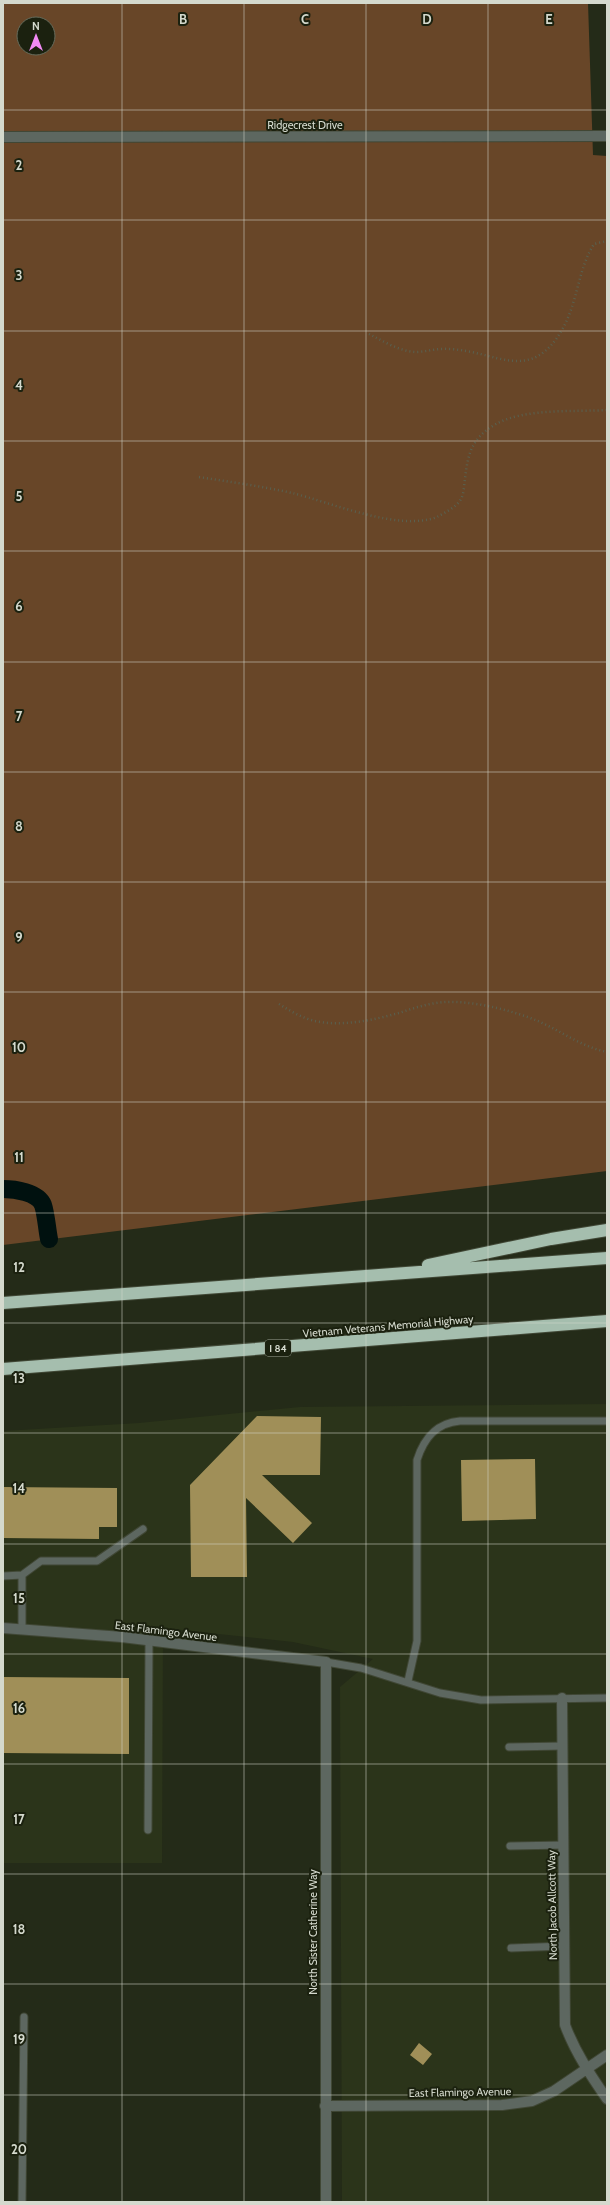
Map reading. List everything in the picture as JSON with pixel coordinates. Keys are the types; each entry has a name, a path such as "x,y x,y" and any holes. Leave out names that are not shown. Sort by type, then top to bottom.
{"highway":[{"path":"381,1275 551,1239 607,1230"},
{"path":"3,1303 607,1258"},
{"name":"Vietnam Veterans Memorial Highway","path":"3,1370 607,1321"},
{"path":"552,1326 607,1326"}],"street":[{"name":"Ridgecrest Drive","path":"3,137 607,136"},
{"name":"East Flamingo Avenue","path":"3,1628 149,1641 326,1662"},
{"name":"North Sister Catherine Way","path":"326,1662 326,2202"},
{"name":"North Jacob Allcott Way","path":"562,1698 566,2025 570,2038 586,2069 607,2099"},
{"name":"East Flamingo Avenue","path":"325,2106 502,2105 532,2101 554,2091 607,2055"}],"lane":[{"path":"408,1681 417,1641 417,1460 421,1446 428,1436 442,1425 460,1421 607,1421"},
{"path":"3,1576 22,1575 41,1561 97,1561 143,1529"},
{"path":"22,1575 22,1629"},
{"path":"148,1830 149,1641"},
{"path":"326,1662 361,1668 408,1681 440,1693 480,1700 607,1698"},
{"path":"509,1747 563,1746"},
{"path":"510,1846 564,1845"},
{"path":"511,1948 565,1946"},
{"path":"22,2202 24,2017"}],"path":[{"path":"370,334 394,346 413,352 448,349 501,360 521,361 539,356 552,345 563,328 573,303 586,257 594,244 607,241"},
{"path":"199,477 292,493 375,516 420,520 436,517 450,510 461,500 467,461 471,446 479,437 497,424 518,417 538,414 607,410"},
{"path":"279,1004 309,1019 332,1023 374,1020 437,1002 456,1002 487,1006 538,1021 583,1044 607,1052"}],"shaded area":[{"path":"3,3 588,3 593,155 607,156 607,1171 3,1245"},
{"path":"607,1404 607,2202 342,2202 340,1687 373,1659 293,1642 163,1628 162,1863 3,1863 3,1431 139,1423 300,1407"}],"building":[{"path":"257,1416 321,1417 320,1475 262,1475 312,1523 293,1543 246,1498 247,1577 191,1577 190,1485"},
{"path":"535,1459 536,1519 462,1521 461,1460"},
{"path":"3,1487 117,1488 117,1527 99,1527 99,1539 3,1538"},
{"path":"3,1677 129,1678 129,1754 3,1753"},
{"path":"419,2043 432,2054 423,2065 410,2055"}],"waterway":[{"path":"3,1189 25,1192 31,1194 40,1201 44,1209 49,1239"}]}
